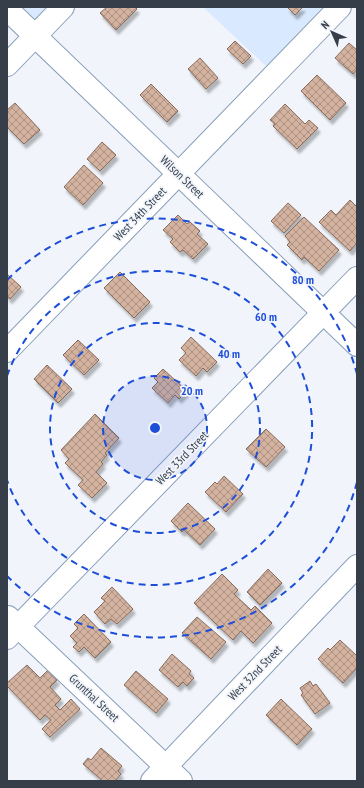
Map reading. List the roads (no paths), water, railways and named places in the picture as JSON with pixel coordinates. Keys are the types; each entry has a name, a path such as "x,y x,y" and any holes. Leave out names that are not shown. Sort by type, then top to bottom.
{"street":[{"path":"7,65 63,7"},
{"name":"West 34th Street","path":"7,351 340,7"},
{"name":"Wilson Street","path":"7,9 357,345"},
{"name":"West 33rd Street","path":"11,627 357,278"},
{"name":"West 32nd Street","path":"167,776 357,566"},
{"name":"Grunthal Street","path":"11,627 167,776"}]}
